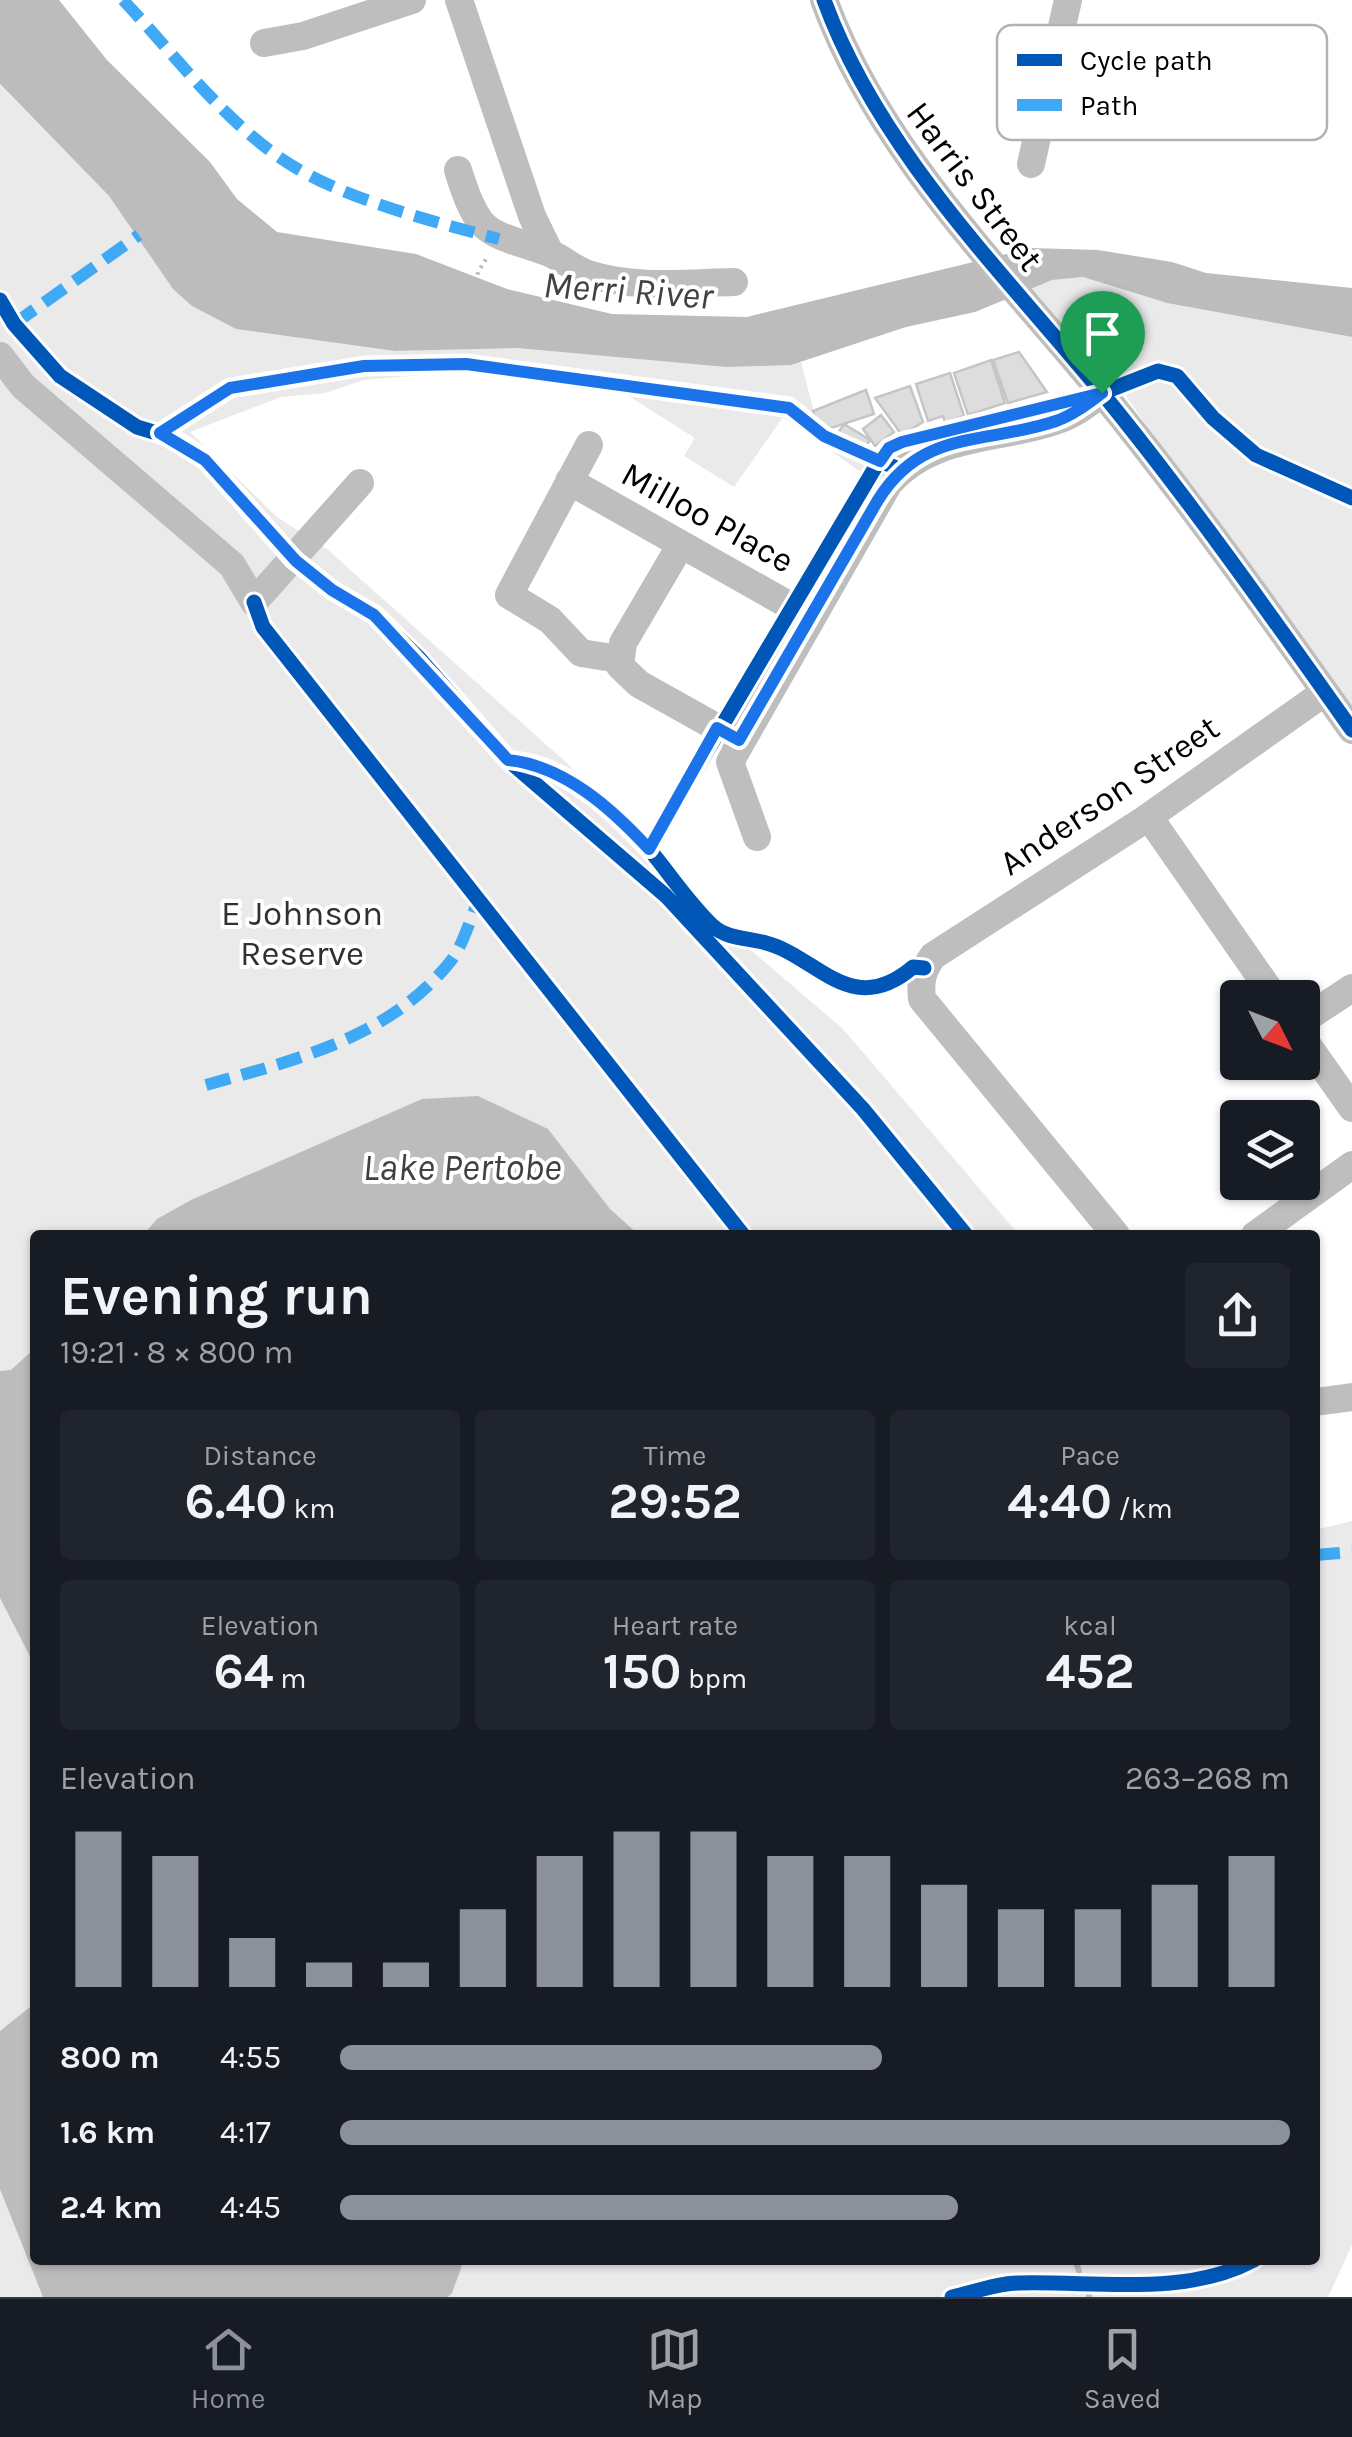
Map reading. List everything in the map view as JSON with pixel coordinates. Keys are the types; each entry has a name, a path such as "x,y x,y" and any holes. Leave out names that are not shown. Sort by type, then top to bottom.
{"street":[{"path":"264,44 303,36 412,0"},
{"path":"459,0 540,238 550,253"},
{"name":"Harris Street","path":"824,0 845,56 889,125 973,237 1102,393 1352,730"},
{"path":"1062,25 1068,0"},
{"path":"1030,164 1036,140"},
{"path":"458,170 477,215 499,239 550,253 589,274 618,280 734,282"},
{"path":"0,356 24,386 232,565 254,602 360,483"},
{"path":"757,837 730,762 739,740 889,482 912,460 933,448 1052,423 1102,393"},
{"path":"589,446 509,595 550,620 581,654 619,659"},
{"name":"Milloo Place","path":"570,481 810,617"},
{"path":"680,546 623,642 619,659 631,679 739,740"},
{"name":"Anderson Street","path":"1112,1230 922,999 920,981 933,956 1149,817 1325,692"},
{"path":"1149,817 1262,980"},
{"path":"1320,1009 1352,988"},
{"path":"1320,1063 1352,1108"},
{"path":"1263,1230 1352,1165"},
{"path":"1320,1402 1352,1397"}],"path":[{"path":"449,364 475,365 478,272"},
{"path":"1138,377 1159,367"}],"green space":[{"name":"E Johnson Reserve","path":"0,85 109,196 173,289 236,329 395,351 517,348 726,367 801,362 819,431 870,454 885,452 902,442 1102,393 1019,293 1052,280 1083,277 1167,303 1352,337 1352,723 1119,386 1070,416 901,470 880,461 872,480 783,417 734,487 684,456 695,438 622,392 481,370 364,380 325,393 281,397 190,432 277,517 328,550 568,764 670,881 843,1029 1015,1230 30,1230 30,2265 1320,2265 1320,1529 1352,1521 1352,2245 1328,2297 0,2297"}],"water":[{"path":"0,0 59,0 107,60 210,162 237,199 277,232 416,254 507,289 612,314 747,317 1031,248 1098,250 1172,262 1206,273 1352,288 1352,337 1167,303 1083,277 1052,280 975,312 906,327 791,365 726,367 517,348 395,351 236,329 192,306 173,289 109,196 0,84"},
{"name":"Lake Pertobe","path":"478,1096 548,1129 610,1209 633,1230 147,1230 157,1219 191,1200 422,1099"},
{"path":"30,1353 30,1656 0,1598 0,1371 11,1370"},
{"path":"30,2007 30,2264 0,2189 0,2031"},
{"path":"30,2265 462,2265 448,2297 43,2297"}],"building":[{"path":"1019,352 1047,392 1008,403 993,360"},
{"path":"991,360 1005,403 968,415 954,373"},
{"path":"950,373 964,416 945,422 943,416 928,421 916,384"},
{"path":"910,386 923,422 902,435 875,398"},
{"path":"866,390 874,414 819,432 813,411"},
{"path":"881,415 894,432 875,446 863,429"},
{"path":"844,424 870,440 862,452 836,436"}],"waterway":[{"path":"1077,2265 1079,2271"}],"marked path":[{"path":"123,0 221,108 288,163 362,198 499,239"},
{"path":"14,324 139,235"},
{"path":"206,1085 338,1043 399,1010 455,956 479,899"},
{"path":"1320,1555 1352,1552"}],"cycle path":[{"path":"824,0 848,55 910,159 985,256 1168,476 1352,730"},
{"path":"0,300 14,324 60,376 137,427 170,437 205,459 293,559 332,590 375,615 418,657 509,761 666,896 863,1109 962,1230"},
{"path":"160,433 230,388 364,366 467,364 789,407 824,436 901,470"},
{"path":"514,761 571,781 605,806 649,849 879,461 889,448 902,442 1102,393 1158,371 1177,376 1213,418 1256,455 1352,498"},
{"path":"254,602 263,627 739,1230"},
{"path":"649,849 697,909 726,934 784,950 835,980 853,986 891,982 913,967 924,968"},
{"path":"952,2297 1012,2283 1170,2283 1228,2272 1243,2265"}],"route":[{"path":"466,364 789,408 824,436 880,461 894,444 1102,393 1070,416 1052,423 933,448 900,470 878,500 739,740 717,728 649,849 629,827 577,785 528,762 508,760 452,702 418,657 374,615 332,590 296,561 205,460 191,448 160,433 230,388 364,366 466,364"}],"water label":[{"name":"Merri River","path":"628,290"}]}
